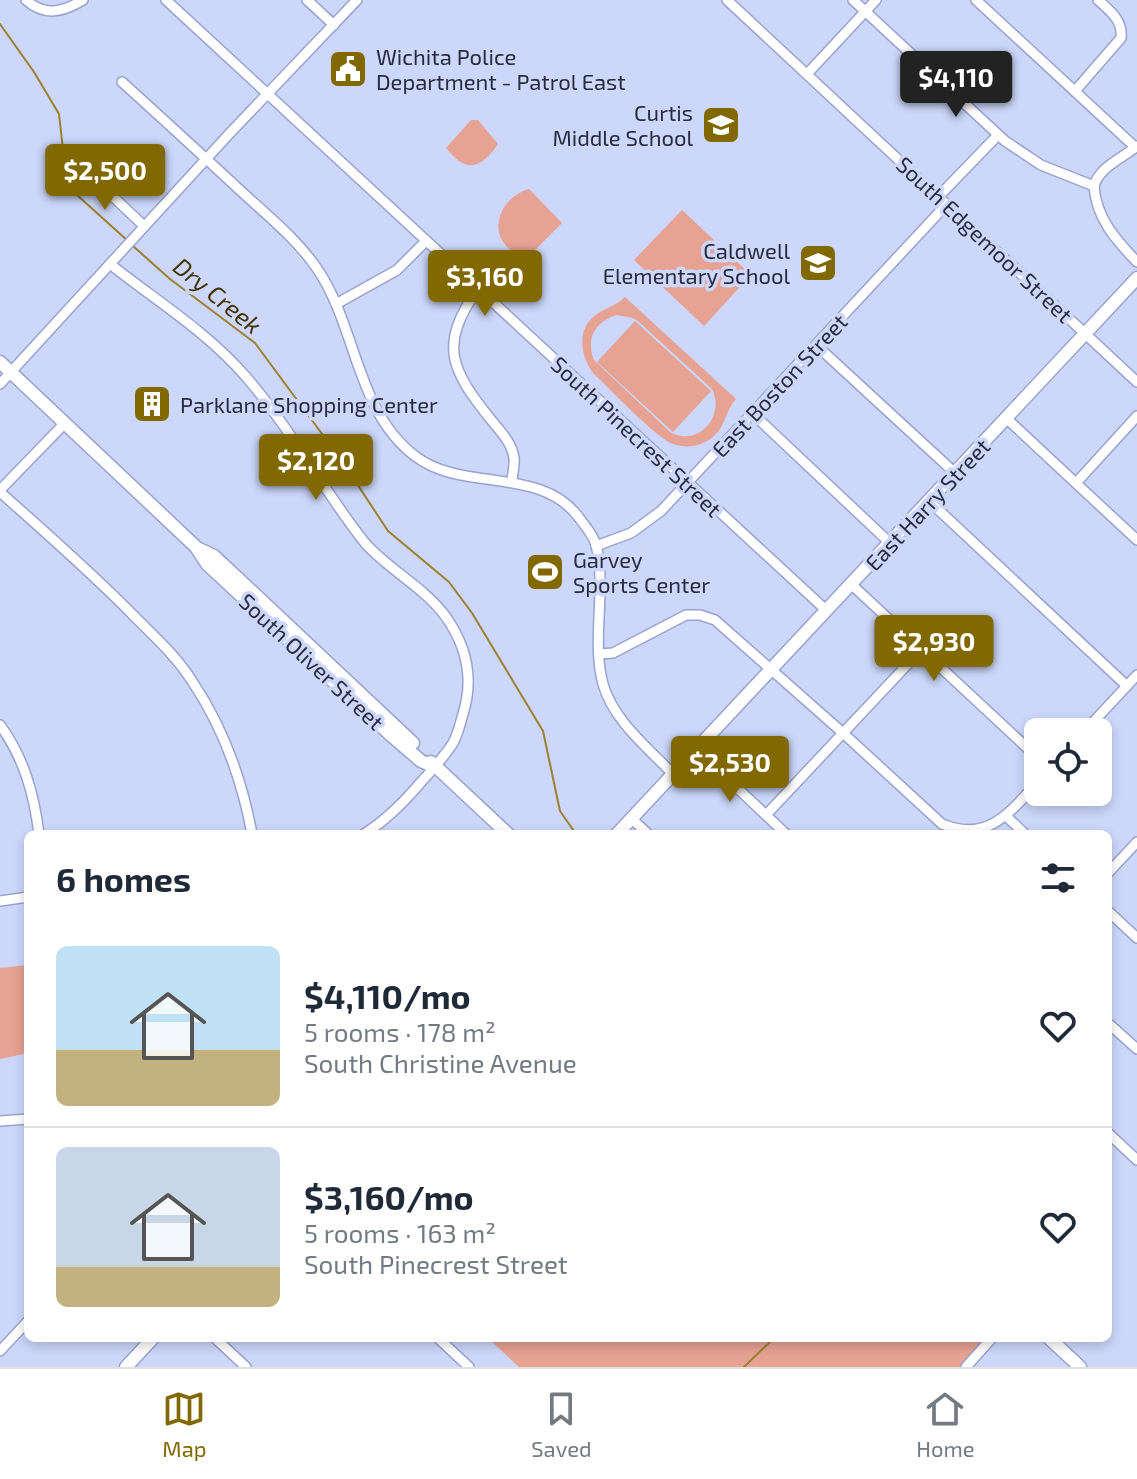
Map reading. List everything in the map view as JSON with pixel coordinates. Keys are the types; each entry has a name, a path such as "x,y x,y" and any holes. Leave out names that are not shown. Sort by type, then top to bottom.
{"main road":[{"name":"East Harry Street","path":"621,830 1137,278"},
{"name":"South Oliver Street","path":"0,362 196,547 207,564 393,737 421,761 435,767 504,830"},
{"path":"126,1367 149,1342"},
{"path":"1053,1342 1080,1367"}],"street":[{"path":"26,0 36,9 62,12 83,0"},
{"name":"South Pinecrest Street","path":"166,0 827,611"},
{"path":"307,0 334,25"},
{"path":"0,384 357,0"},
{"name":"South Edgemoor Street","path":"727,0 1137,382"},
{"path":"853,0 998,135 1041,165 1094,186"},
{"path":"807,74 876,0"},
{"path":"976,0 1136,147 1106,168 1094,186 1099,210 1109,232 1137,262"},
{"path":"1075,91 1121,38 1119,22 1102,1"},
{"path":"122,82 305,252 336,304 364,381 391,433 415,456 445,473 512,482 551,494 577,514 596,546 603,686 619,717 673,774"},
{"path":"939,196 998,135"},
{"path":"89,174 140,230"},
{"name":"East Boston Street","path":"596,546 631,533 661,511 947,204"},
{"path":"336,304 397,270 426,241"},
{"path":"110,264 189,325 247,378 365,543 446,617 465,656 470,689 458,732 435,767 404,801 371,830"},
{"path":"478,289 463,310 454,340 455,366 467,390 507,439 514,458 512,482"},
{"path":"816,345 955,473"},
{"path":"753,414 890,543"},
{"path":"1076,483 1137,416"},
{"path":"1006,418 1137,540"},
{"path":"65,423 0,491 102,584 192,679 229,750 244,794 251,830"},
{"path":"929,501 1127,686"},
{"path":"852,585 1024,745"},
{"path":"599,654 613,653 686,615 715,620 942,824 956,830"},
{"path":"766,815 922,649"},
{"path":"1097,718 1137,675"},
{"path":"0,725 25,770 36,807 39,830"},
{"path":"696,749 782,830"},
{"path":"965,830 997,823 1024,797"},
{"path":"1006,816 1021,830"},
{"path":"632,819 644,830"},
{"path":"1112,869 1137,842"},
{"path":"0,901 24,898"},
{"path":"1112,915 1137,938"},
{"path":"1112,1027 1137,1049"},
{"path":"0,1121 24,1119"},
{"path":"1112,1137 1137,1160"},
{"path":"0,1351 24,1325"},
{"path":"219,1342 246,1367"},
{"path":"442,1342 469,1367"},
{"path":"966,1367 988,1342"}],"shaded area":[{"path":"471,120 478,120 498,144 479,163 466,165 446,148"},
{"path":"529,189 562,223 528,257 505,245 498,224 507,203"},
{"path":"682,210 751,275 704,326 634,260"},
{"path":"625,297 736,399 721,427 710,439 689,446 678,446 665,440 593,373 585,358 583,334 590,320","holes":["616,315 633,318 712,389 715,409 707,427 699,433 680,436 670,432 594,360 591,345 597,327"]},
{"path":"635,321 711,391 673,432 597,362"},
{"path":"24,965 24,1054 0,1059 0,968"},
{"path":"492,1342 984,1342 961,1367 519,1367"}],"waterway":[{"name":"Dry Creek","path":"0,24 59,114 67,186 128,241"},
{"name":"Dry Creek","path":"133,246 170,279 255,343 342,461 388,531 449,582 472,613 543,731 560,811 573,830"},
{"name":"Dry Creek","path":"744,1367 770,1342"}],"place":[{"name":"Wichita Police Department - Patrol East","path":"348,69"},
{"name":"Curtis Middle School","path":"721,125"},
{"name":"Caldwell Elementary School","path":"818,263"},
{"name":"Parklane Shopping Center","path":"152,404"},
{"name":"Garvey Sports Center","path":"545,572"}]}
